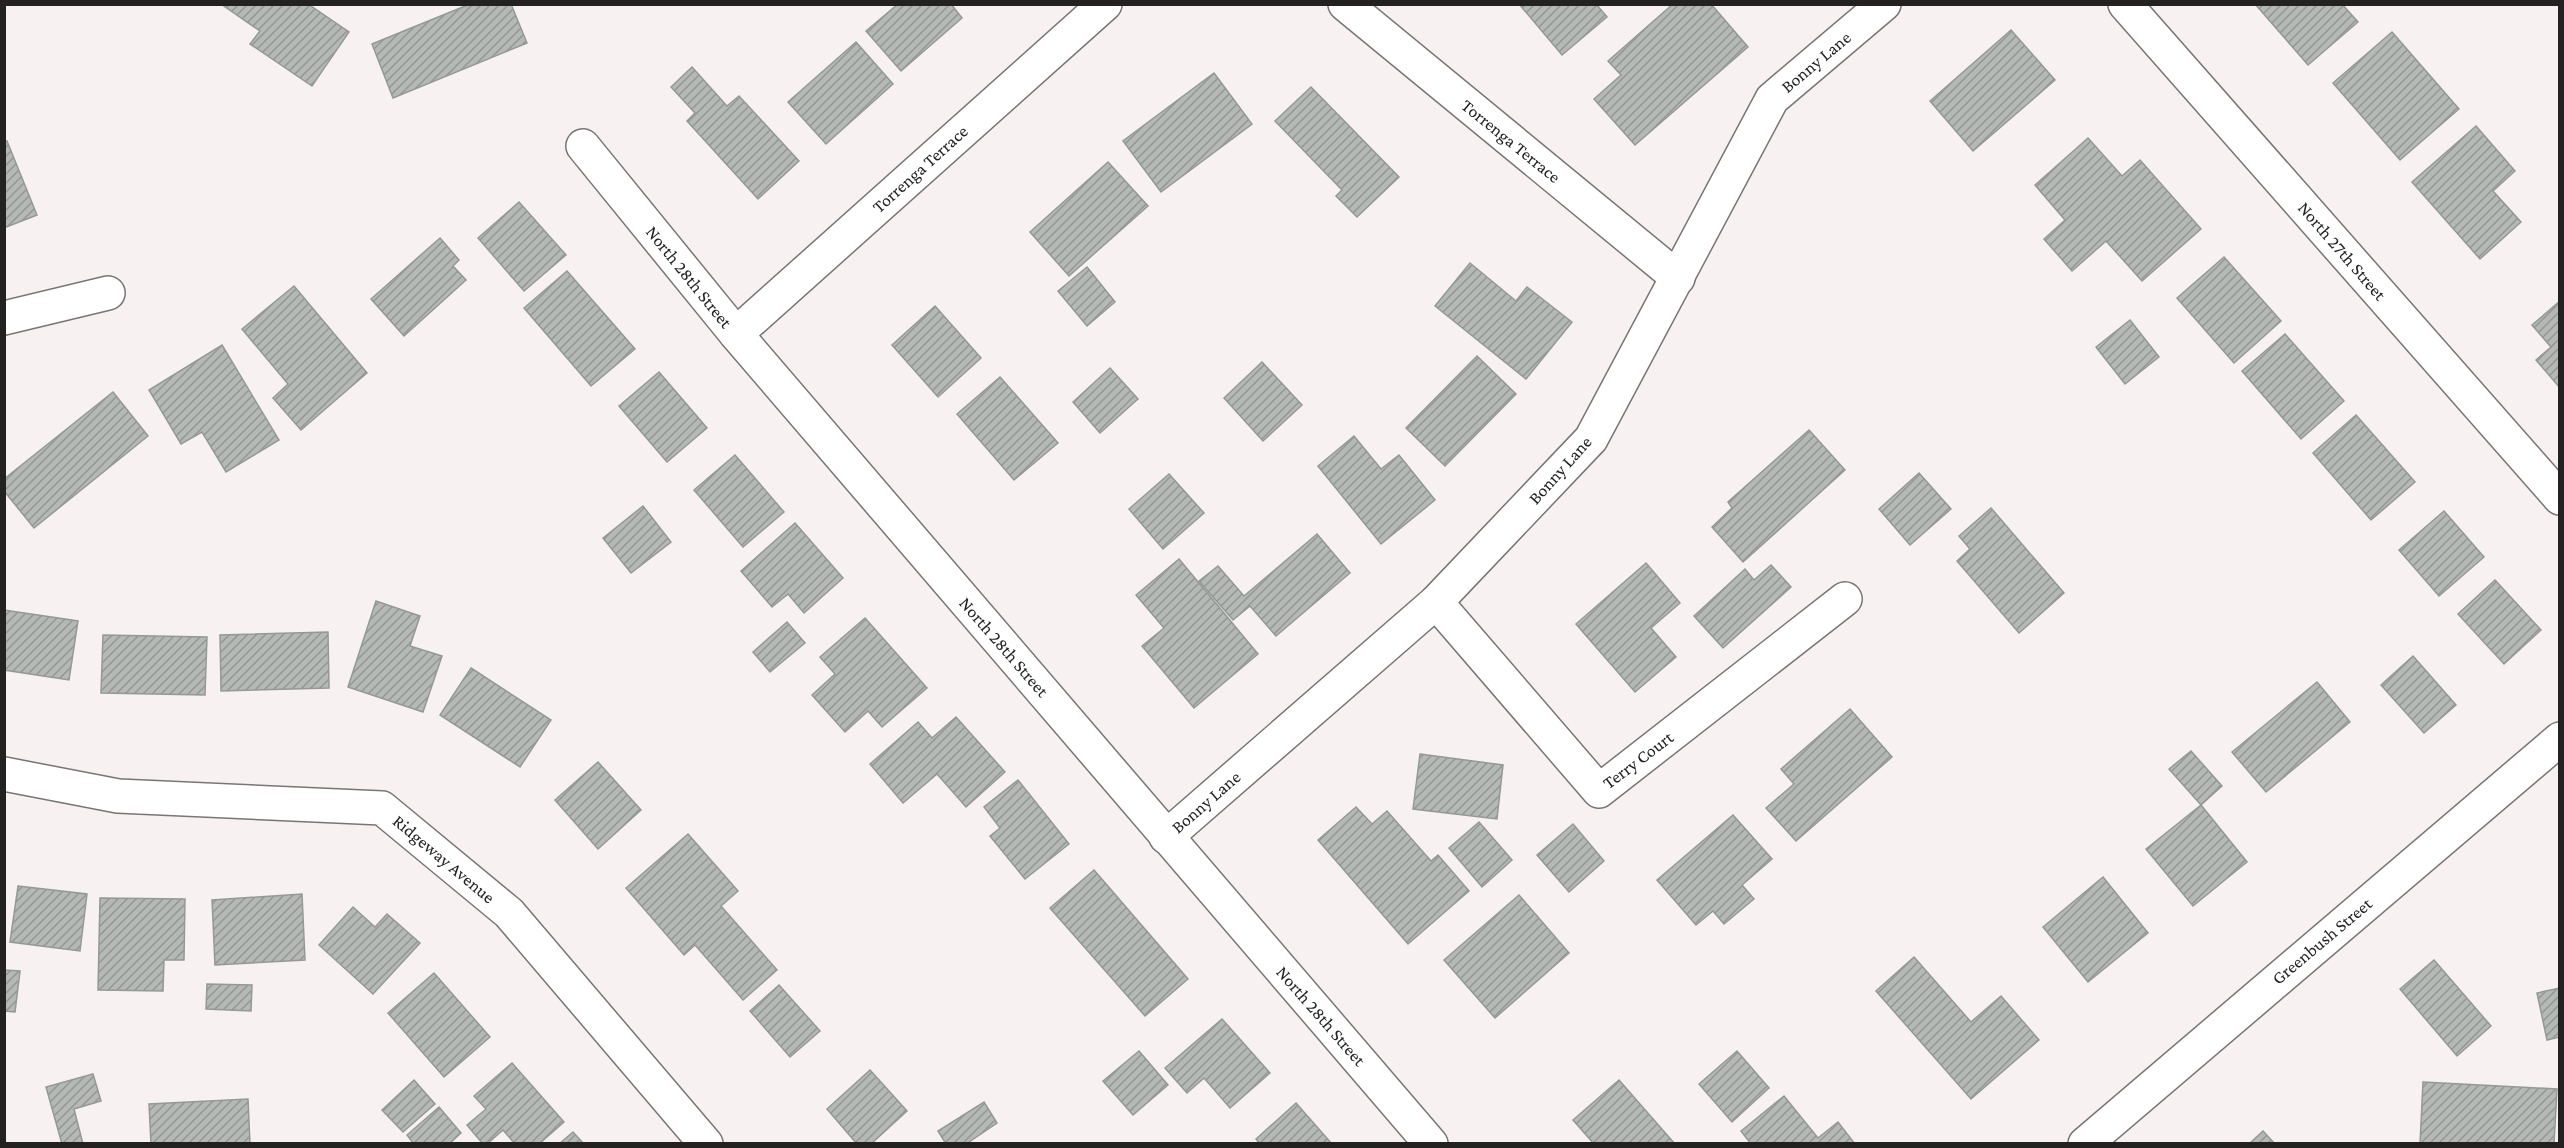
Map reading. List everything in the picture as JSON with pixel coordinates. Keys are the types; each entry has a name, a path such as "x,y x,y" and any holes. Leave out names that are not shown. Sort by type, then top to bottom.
{"street":[{"name":"Torrenga Terrace","path":"736,334 1105,4"},
{"name":"Torrenga Terrace","path":"1345,4 1678,278"},
{"name":"Bonny Lane","path":"1166,837 1436,602 1591,440 1772,99 1884,4"},
{"name":"North 27th Street","path":"2125,4 2559,498"},
{"name":"North 28th Street","path":"583,146 736,334 1431,1143"},
{"path":"4,318 108,293"},
{"name":"Terry Court","path":"1436,602 1599,791 1845,599"},
{"name":"Greenbush Street","path":"2085,1143 2559,739"},
{"name":"Ridgeway Avenue","path":"4,774 118,796 382,808 510,913 706,1143"}],"building":[{"path":"221,4 308,4 349,32 312,86 250,44 260,31"},
{"path":"470,4 511,4 527,43 393,98 372,44"},
{"path":"898,4 951,4 962,18 901,71 866,31"},
{"path":"1519,4 1596,4 1607,17 1562,55"},
{"path":"1673,4 1711,4 1748,47 1635,145 1594,99 1621,75 1608,61"},
{"path":"2255,4 2342,4 2358,22 2308,65"},
{"path":"2011,30 2055,80 1973,151 1930,101"},
{"path":"2392,32 2459,109 2400,160 2333,83"},
{"path":"856,42 893,84 826,144 788,102"},
{"path":"692,67 727,106 739,96 799,161 758,199 687,121 695,113 671,87"},
{"path":"1214,73 1252,124 1161,192 1123,141"},
{"path":"1311,87 1399,177 1357,217 1336,196 1342,190 1275,121"},
{"path":"2476,126 2515,171 2493,191 2521,222 2480,259 2412,182"},
{"path":"2088,138 2122,176 2140,160 2201,229 2142,281 2106,241 2072,271 2044,239 2065,220 2035,185"},
{"path":"7,141 37,215 4,228 4,142"},
{"path":"1108,162 1148,206 1069,276 1030,232"},
{"path":"519,202 566,255 524,291 478,238"},
{"path":"440,238 459,260 453,266 466,280 404,336 371,299"},
{"path":"2224,257 2281,321 2234,363 2177,298"},
{"path":"1470,263 1516,301 1527,287 1572,322 1526,379 1435,306"},
{"path":"1087,267 1115,302 1087,326 1058,291"},
{"path":"567,271 635,349 591,386 524,308"},
{"path":"294,286 367,373 301,430 273,398 288,384 242,329"},
{"path":"2560,301 2560,388 2536,360 2551,347 2532,325"},
{"path":"935,306 981,358 938,397 892,345"},
{"path":"2130,320 2159,357 2125,384 2096,347"},
{"path":"2285,334 2344,401 2301,439 2242,371"},
{"path":"222,345 279,440 226,472 202,432 181,444 149,390"},
{"path":"1477,356 1516,394 1445,466 1406,428"},
{"path":"1262,362 1302,405 1263,441 1224,398"},
{"path":"1110,368 1138,399 1100,433 1073,402"},
{"path":"659,372 707,428 667,462 619,406"},
{"path":"1000,377 1058,443 1014,480 957,414"},
{"path":"113,392 148,436 34,528 4,491 4,479"},
{"path":"2356,415 2415,482 2371,520 2313,453"},
{"path":"1809,430 1845,470 1743,562 1712,527 1732,508 1728,502"},
{"path":"1354,436 1381,469 1399,455 1435,500 1381,544 1318,466"},
{"path":"735,455 784,512 743,547 694,490"},
{"path":"1919,473 1951,509 1910,545 1879,509"},
{"path":"1169,474 1204,513 1163,549 1129,509"},
{"path":"643,506 671,542 631,573 603,538"},
{"path":"1991,508 2064,593 2019,633 1957,561 1970,549 1959,536"},
{"path":"2444,511 2484,557 2439,596 2399,550"},
{"path":"795,523 843,578 804,613 788,594 772,607 741,571"},
{"path":"1317,534 1350,573 1276,636 1250,606 1233,620 1199,581 1218,566 1244,596"},
{"path":"1179,559 1258,654 1194,708 1142,646 1164,628 1136,595"},
{"path":"1646,563 1680,603 1651,628 1676,657 1635,692 1576,624"},
{"path":"1771,565 1791,587 1723,648 1694,616 1745,569 1754,580"},
{"path":"2495,580 2541,630 2504,664 2458,614"},
{"path":"376,601 420,616 410,646 442,656 423,712 348,687"},
{"path":"4,610 78,621 69,680 4,670"},
{"path":"865,618 927,688 882,727 868,711 845,732 812,695 835,674 820,657"},
{"path":"787,622 805,643 770,672 753,652"},
{"path":"328,632 329,688 221,691 220,635"},
{"path":"103,635 207,637 205,695 101,693"},
{"path":"2413,656 2456,705 2424,733 2381,685"},
{"path":"471,668 551,720 520,767 440,715"},
{"path":"2317,682 2350,722 2266,792 2232,752"},
{"path":"1850,709 1892,757 1796,841 1766,808 1794,784 1781,769"},
{"path":"956,717 1005,772 966,807 937,774 903,803 870,764 918,722 932,738"},
{"path":"2191,751 2222,786 2201,805 2169,769"},
{"path":"1420,754 1503,765 1497,819 1413,809"},
{"path":"598,762 641,810 598,849 555,800"},
{"path":"1018,780 1069,844 1025,879 990,836 1000,828 984,807"},
{"path":"2201,805 2247,862 2193,906 2146,849"},
{"path":"1356,807 1372,824 1387,811 1431,861 1438,855 1469,891 1408,944 1318,840"},
{"path":"1733,815 1772,859 1742,885 1754,899 1724,924 1713,911 1696,925 1657,880"},
{"path":"1479,822 1512,860 1482,887 1449,848"},
{"path":"1573,824 1604,861 1569,892 1537,855"},
{"path":"688,834 738,891 721,906 777,970 743,1000 695,945 684,955 626,888"},
{"path":"1094,870 1188,979 1145,1016 1050,908"},
{"path":"2103,877 2148,933 2088,982 2043,927"},
{"path":"18,886 87,894 80,951 10,942"},
{"path":"302,894 305,960 215,965 212,900"},
{"path":"1519,895 1569,953 1495,1018 1444,960"},
{"path":"100,898 185,899 184,960 164,960 163,991 98,990"},
{"path":"353,907 375,927 387,914 420,943 373,994 319,945"},
{"path":"1914,957 1971,1022 2001,996 2039,1040 1971,1099 1876,991"},
{"path":"2434,960 2491,1026 2457,1056 2400,989"},
{"path":"4,970 20,971 15,1012 4,1011"},
{"path":"434,973 490,1037 444,1077 388,1013"},
{"path":"207,984 252,985 251,1011 206,1009"},
{"path":"779,985 820,1031 790,1057 750,1011"},
{"path":"2560,988 2560,1037 2547,1040 2537,993"},
{"path":"1222,1019 1270,1073 1230,1108 1204,1078 1187,1093 1165,1068"},
{"path":"1139,1051 1168,1085 1133,1115 1103,1081"},
{"path":"1737,1051 1769,1088 1732,1122 1699,1084"},
{"path":"512,1063 564,1122 539,1144 515,1144 503,1130 487,1144 483,1144 467,1125 486,1109 474,1096"},
{"path":"870,1070 907,1111 871,1144 857,1144 827,1109"},
{"path":"93,1074 101,1101 74,1109 83,1144 62,1144 46,1087"},
{"path":"414,1080 435,1104 403,1132 382,1110"},
{"path":"1619,1080 1675,1144 1594,1144 1573,1120"},
{"path":"2423,1082 2557,1089 2554,1144 2420,1144"},
{"path":"1784,1096 1818,1138 1838,1122 1855,1144 1751,1144 1741,1131"},
{"path":"248,1099 250,1144 151,1144 149,1104"},
{"path":"984,1102 997,1123 966,1144 946,1144 938,1131"},
{"path":"1296,1103 1332,1144 1260,1144 1256,1139"},
{"path":"439,1107 461,1133 449,1144 414,1144 407,1135"},
{"path":"2263,1131 2275,1144 2249,1144"},
{"path":"573,1132 584,1144 559,1144"}]}
